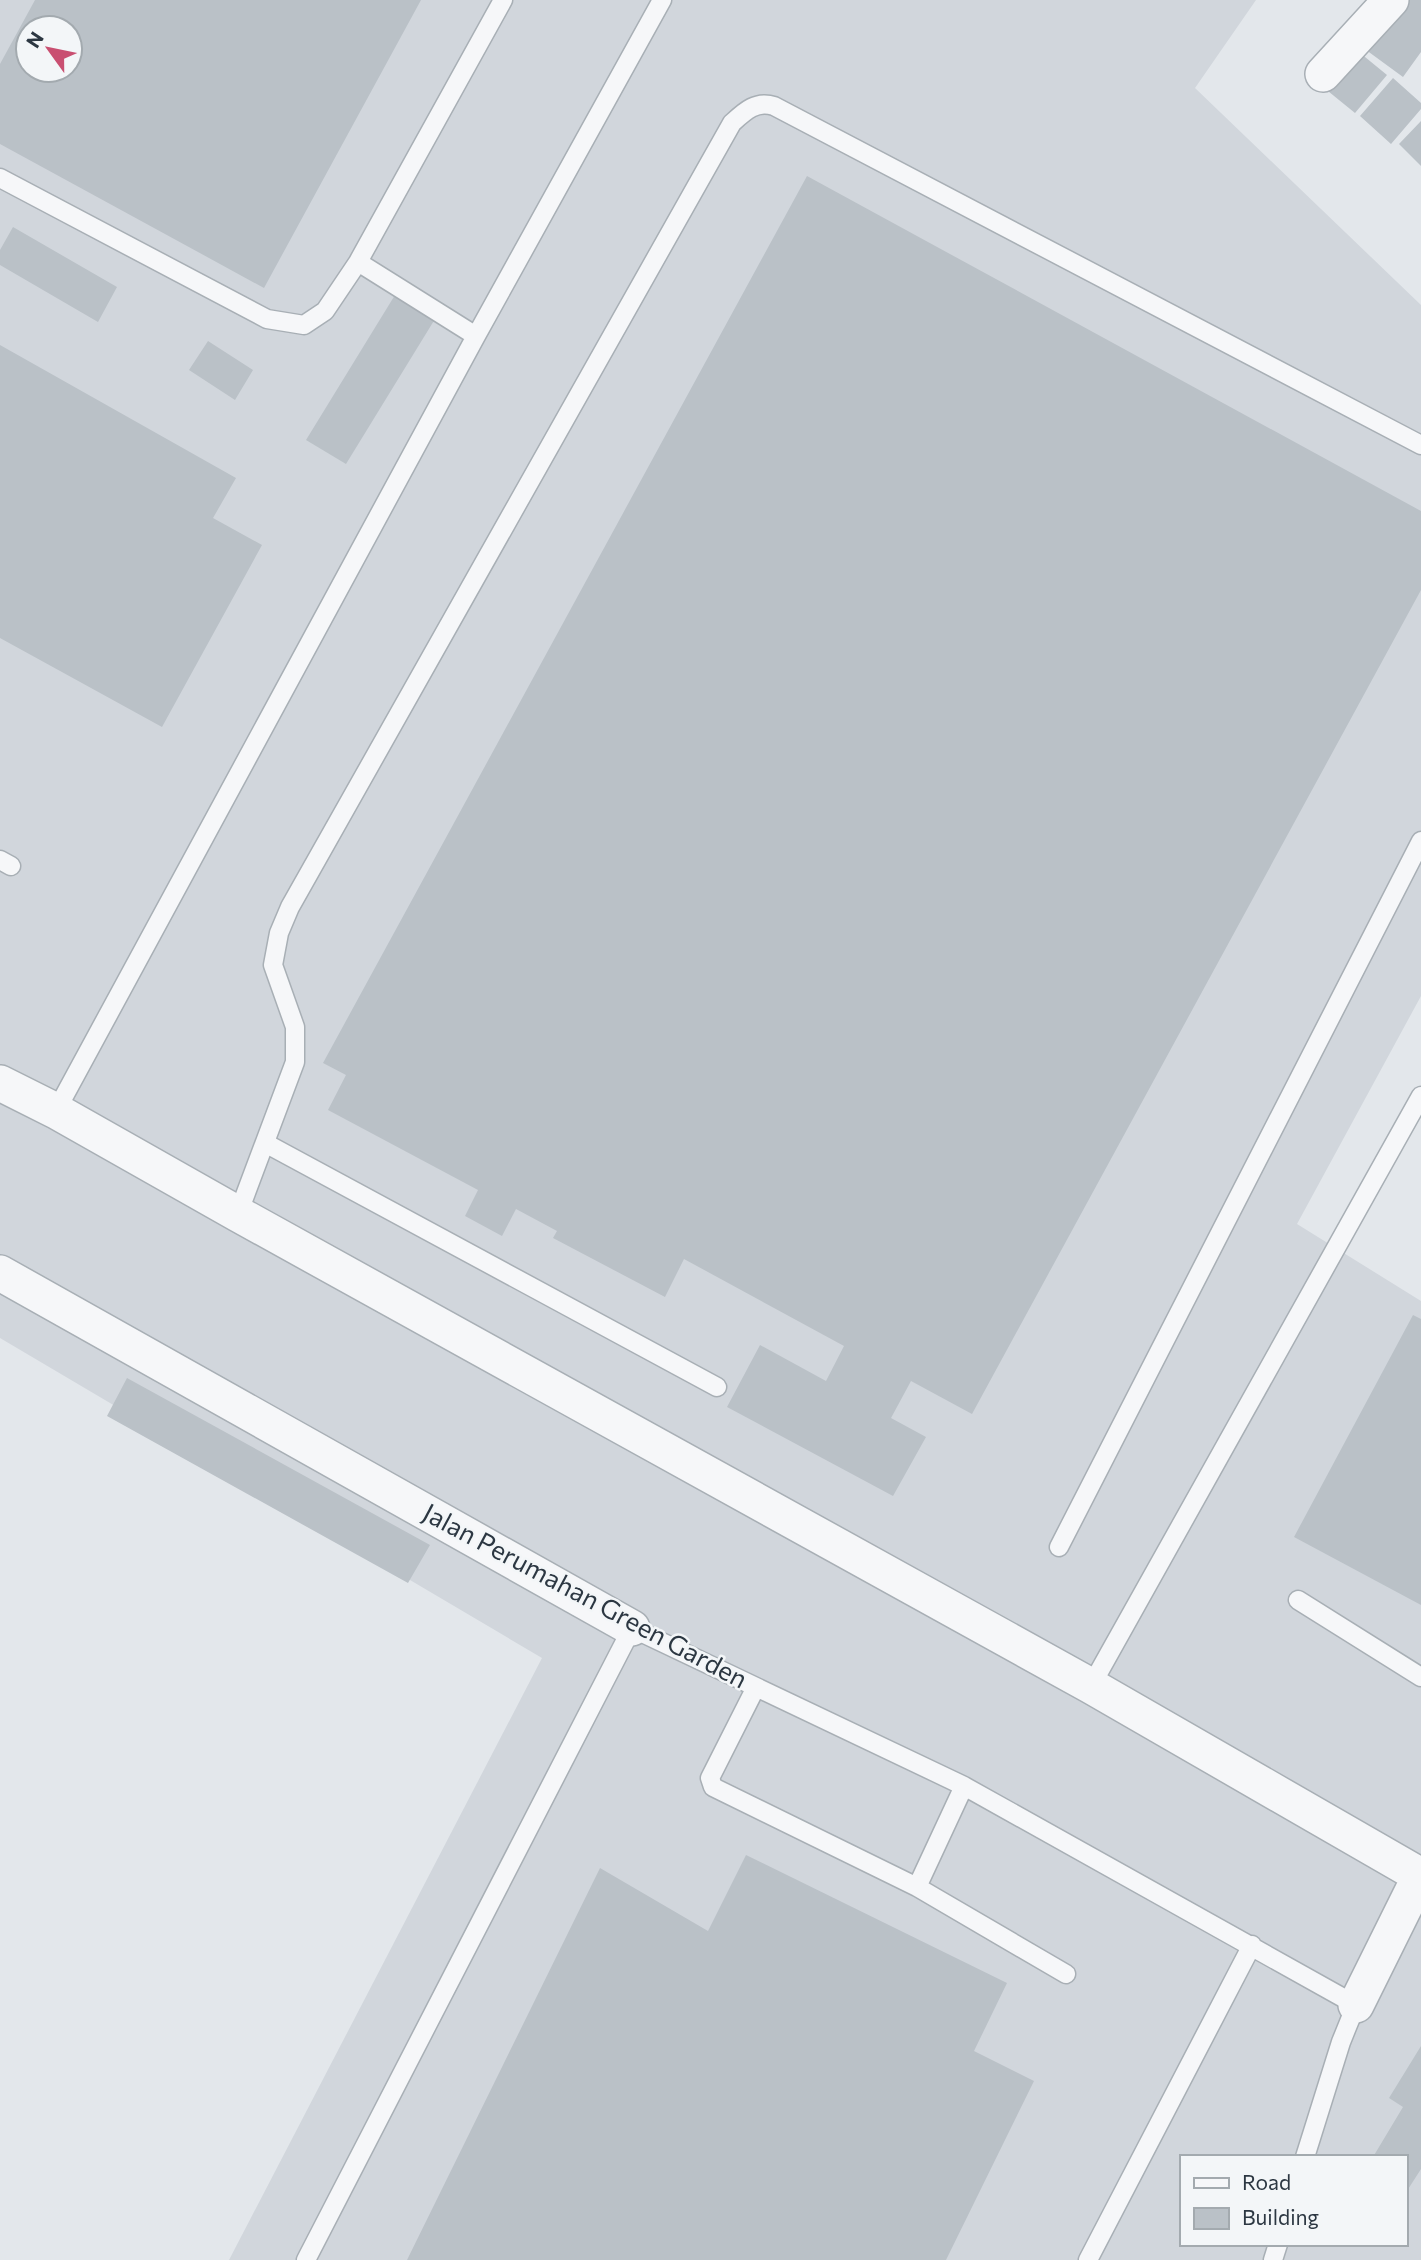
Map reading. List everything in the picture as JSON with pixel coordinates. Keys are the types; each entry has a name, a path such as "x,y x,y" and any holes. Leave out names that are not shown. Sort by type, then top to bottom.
{"street":[{"path":"1323,74 1391,0"},
{"path":"0,1083 56,1111 1091,1686 1417,1884 1363,1993"},
{"name":"Jalan Perumahan Green Garden","path":"0,1273 632,1628"}],"lane":[{"path":"0,178 267,319 303,325 324,311 358,262 503,0"},
{"path":"56,1111 476,336 662,0"},
{"path":"238,1214 295,1062 295,1027 273,965 279,933 290,907 732,123 745,111 762,104 774,106 1421,445"},
{"path":"358,262 476,336"},
{"path":"1059,1548 1421,841"},
{"path":"1091,1686 1421,1096"},
{"path":"265,1143 717,1387"},
{"path":"1298,1600 1421,1677"},
{"path":"306,2260 632,1628"},
{"name":"Jalan Perumahan Green Garden","path":"632,1628 964,1786 1252,1945 1363,1993"},
{"path":"756,1687 710,1778 713,1787 917,1887 1066,1974"},
{"path":"917,1887 964,1786"},
{"path":"1088,2260 1252,1945"},
{"path":"1306,2155 1341,2042 1363,1993"}],"shaded area":[{"path":"0,0 1256,0 1195,88 1421,305 1421,996 1297,1224 1421,1301 1421,2260 229,2260 542,1658 0,1338"}],"building":[{"path":"35,0 421,0 264,288 0,144 0,64 14,38 14,84 84,84 84,14 27,14"},
{"path":"1396,0 1421,0 1421,52 1403,77 1362,47"},
{"path":"1354,48 1387,75 1355,113 1323,87"},
{"path":"1393,78 1421,103 1421,109 1391,144 1360,116"},
{"path":"1421,121 1421,166 1399,144"},
{"path":"807,176 1421,511 1421,590 972,1414 911,1381 891,1418 926,1437 893,1496 727,1407 760,1345 826,1381 844,1346 684,1259 665,1297 553,1238 557,1231 516,1209 502,1236 465,1216 478,1190 328,1110 346,1075 323,1063"},
{"path":"13,227 117,287 98,322 0,265 0,250"},
{"path":"395,295 435,319 346,464 306,440"},
{"path":"208,341 253,370 235,400 189,370"},
{"path":"0,345 236,478 213,518 262,545 162,727 0,638"},
{"path":"1413,1315 1421,1319 1421,1605 1294,1537"},
{"path":"127,1378 430,1545 408,1583 107,1416"},
{"path":"746,1855 1007,1983 974,2051 1034,2081 946,2260 407,2260 600,1868 708,1931"},
{"path":"1421,2046 1421,2169 1407,2191 1407,2155 1374,2155 1403,2107 1389,2098"}]}
